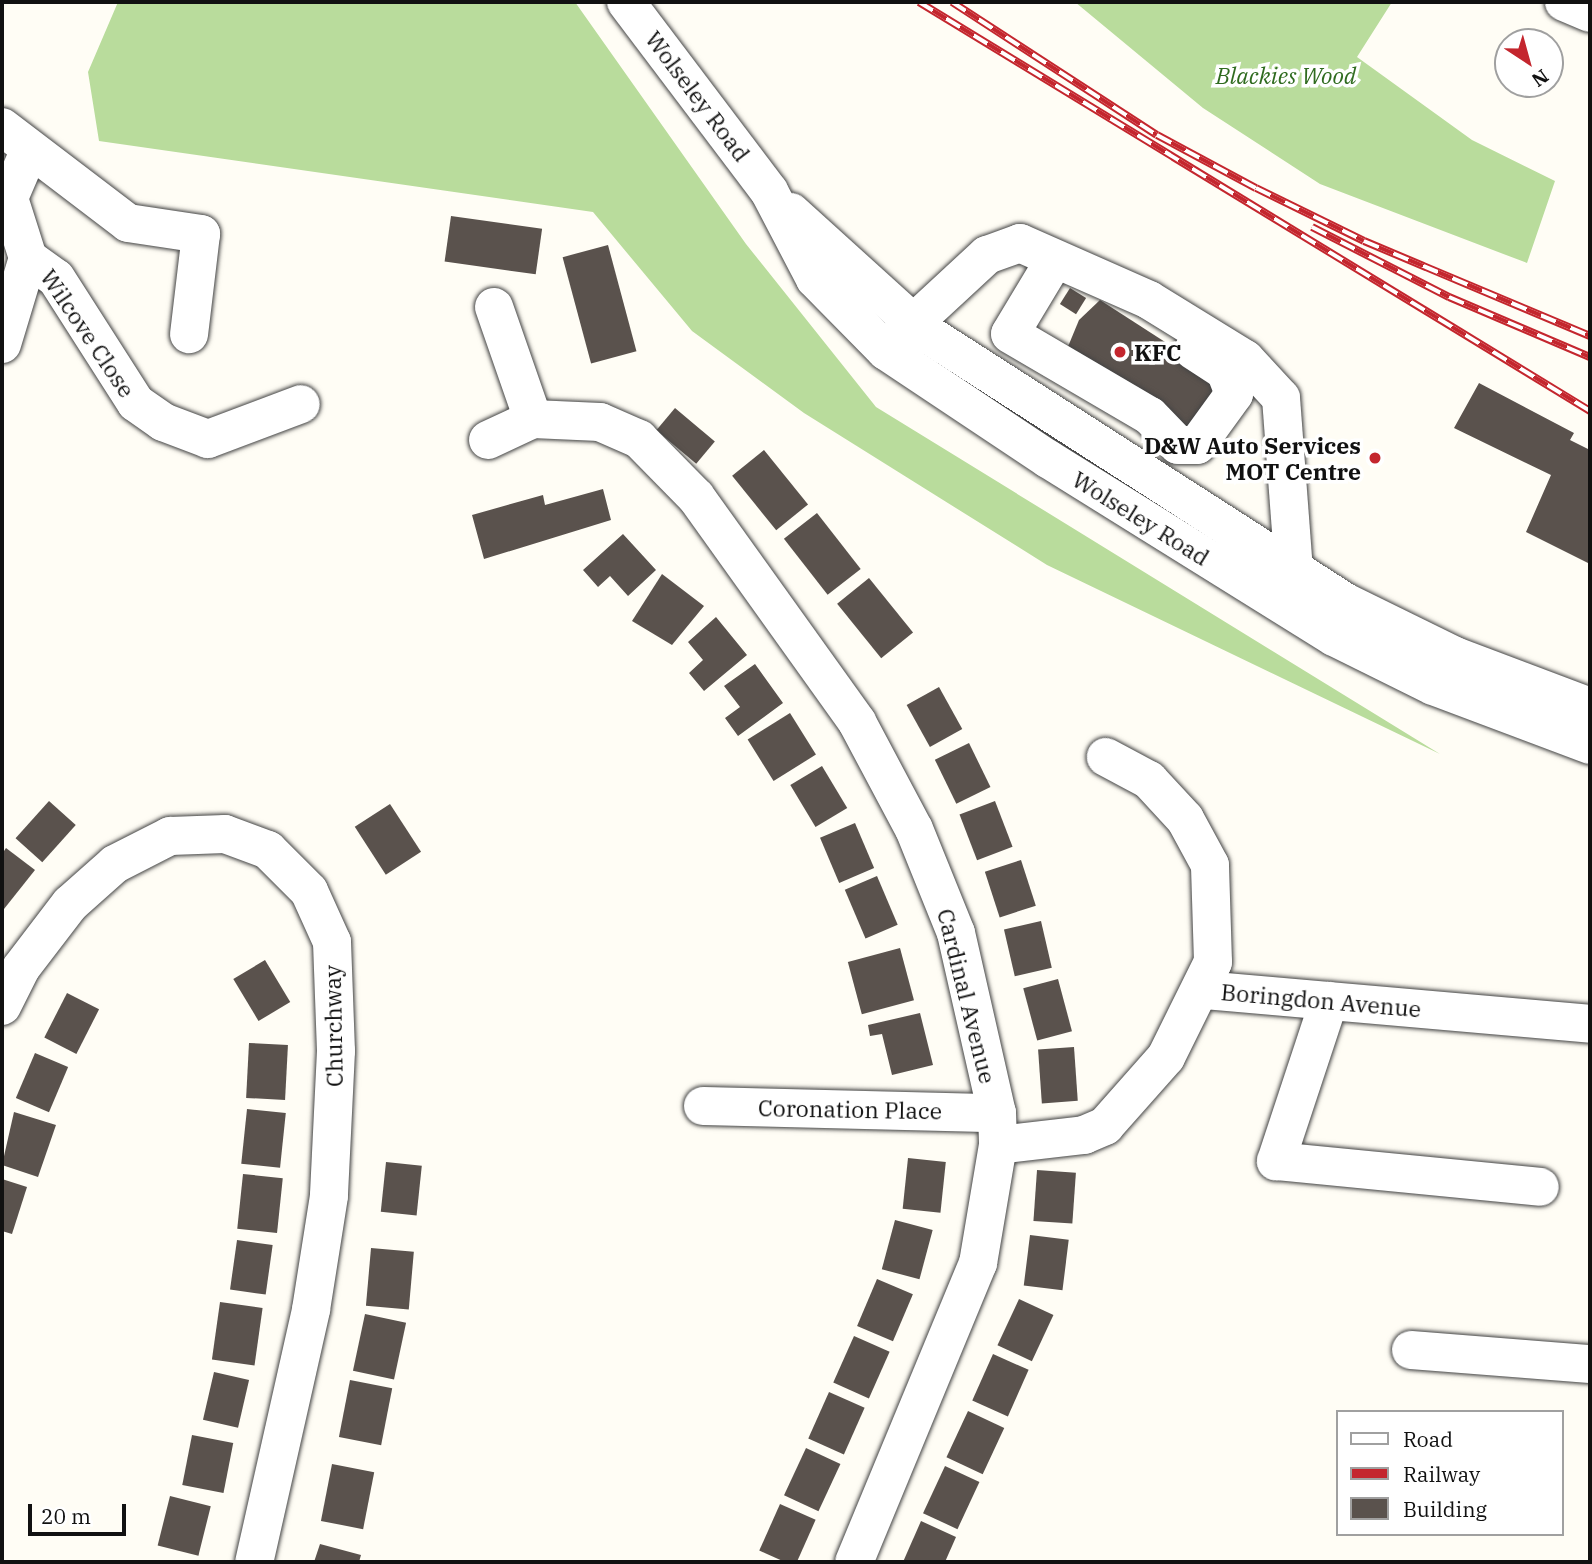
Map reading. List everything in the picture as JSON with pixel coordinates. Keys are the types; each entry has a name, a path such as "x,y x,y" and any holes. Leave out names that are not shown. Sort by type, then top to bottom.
{"street":[{"name":"Wolseley Road","path":"626,2 769,191 815,279 886,351 1048,459 1334,637 1433,686 1590,745"},
{"path":"1564,2 1590,13"},
{"path":"2,344 28,258 9,198 16,138"},
{"path":"16,138 128,223 201,234 189,334"},
{"name":"Wolseley Road","path":"769,191 912,321 1054,420 1345,602 1455,656 1590,707"},
{"path":"886,351 912,321 986,256 1020,243 1149,300 1245,359 1281,398 1294,569"},
{"name":"Wilcove Close","path":"28,258 56,278 136,404 163,422 208,439 301,404"},
{"path":"1064,263 1225,371 1234,394 1197,445 1178,445 1150,416 1010,334 1064,263"},
{"path":"494,307 533,419"},
{"name":"Cardinal Avenue","path":"488,440 533,419 600,422 639,439 696,497 857,722 914,829 956,933 997,1129 978,1263 854,1562"},
{"path":"1107,757 1149,780 1185,819 1210,865 1213,962 1204,990"},
{"name":"Churchway","path":"2,1006 21,968 70,904 115,864 170,836 225,834 268,850 309,891 332,942 336,1051 329,1196 311,1310 254,1562"},
{"name":"Boringdon Avenue","path":"997,1129 1084,1135 1105,1126 1166,1057 1204,990 1590,1024"},
{"path":"1329,1001 1276,1161 1540,1187"},
{"name":"Coronation Place","path":"704,1106 997,1129"},
{"path":"1412,1350 1590,1364"}],"green space":[{"path":"118,2 575,2 746,244 876,407 1440,754 1047,565 804,413 692,331 593,212 99,141 88,72"},
{"name":"Blackies Wood","path":"1075,2 1392,2 1357,57 1472,140 1555,181 1527,263 1320,184 1203,108"}],"building":[{"path":"451,216 542,229 536,274 445,262"},
{"path":"608,245 636,351 591,363 563,257"},
{"path":"1070,288 1086,298 1076,314 1060,304"},
{"path":"1100,300 1210,371 1220,386 1195,434 1067,349 1079,320"},
{"path":"1479,383 1574,433 1570,440 1590,450 1590,564 1526,532 1551,475 1454,428"},
{"path":"675,408 715,441 696,464 656,430"},
{"path":"764,450 808,504 776,530 732,476"},
{"path":"603,489 611,520 484,559 472,515 543,495 545,505"},
{"path":"817,513 861,569 828,595 784,539"},
{"path":"623,534 656,570 628,596 610,576 598,587 583,570"},
{"path":"662,574 704,606 672,645 632,621"},
{"path":"869,578 913,632 881,658 837,604"},
{"path":"716,617 747,655 704,691 689,673 703,660 688,642"},
{"path":"755,664 783,703 738,736 725,718 740,707 724,686"},
{"path":"939,687 962,729 930,747 907,705"},
{"path":"790,713 816,755 774,781 748,739"},
{"path":"969,743 990,787 956,804 935,760"},
{"path":"822,766 847,808 816,827 790,785"},
{"path":"49,801 76,825 42,862 16,838"},
{"path":"995,801 1013,847 977,860 960,815"},
{"path":"390,804 421,852 386,875 355,827"},
{"path":"855,823 874,868 839,883 820,838"},
{"path":"6,848 35,870 4,909 2,854"},
{"path":"1021,860 1036,906 1000,917 985,872"},
{"path":"877,876 898,925 865,938 845,890"},
{"path":"1041,921 1052,968 1015,976 1004,930"},
{"path":"900,948 914,1000 862,1014 848,962"},
{"path":"265,960 290,1002 259,1021 233,979"},
{"path":"1058,979 1072,1031 1037,1040 1023,988"},
{"path":"67,993 99,1009 76,1054 44,1038"},
{"path":"920,1013 933,1065 892,1075 882,1034 870,1036 868,1025"},
{"path":"249,1043 288,1045 285,1100 246,1098"},
{"path":"1074,1047 1078,1101 1042,1103 1038,1050"},
{"path":"35,1053 68,1067 49,1112 16,1098"},
{"path":"247,1109 286,1113 280,1168 241,1164"},
{"path":"14,1112 56,1125 38,1177 2,1165"},
{"path":"908,1158 946,1162 940,1213 903,1209"},
{"path":"386,1162 422,1166 417,1215 381,1212"},
{"path":"1037,1170 1076,1173 1072,1224 1033,1221"},
{"path":"243,1174 283,1178 277,1233 237,1229"},
{"path":"2,1179 27,1187 12,1234 2,1231"},
{"path":"895,1220 933,1230 919,1279 882,1269"},
{"path":"1030,1235 1069,1240 1062,1290 1024,1286"},
{"path":"237,1240 273,1245 266,1295 230,1290"},
{"path":"371,1248 414,1252 409,1310 366,1306"},
{"path":"877,1279 913,1294 893,1341 857,1326"},
{"path":"1019,1299 1053,1315 1032,1361 997,1345"},
{"path":"220,1302 263,1308 255,1365 212,1359"},
{"path":"365,1314 406,1323 394,1379 353,1371"},
{"path":"854,1336 890,1352 869,1398 833,1383"},
{"path":"993,1354 1029,1370 1008,1416 972,1401"},
{"path":"214,1372 249,1380 238,1428 203,1420"},
{"path":"350,1380 392,1388 381,1445 339,1437"},
{"path":"829,1392 865,1408 844,1454 808,1439"},
{"path":"968,1411 1004,1428 983,1474 946,1457"},
{"path":"192,1435 233,1443 223,1493 182,1485"},
{"path":"806,1448 840,1464 818,1511 784,1495"},
{"path":"332,1464 374,1472 363,1529 321,1521"},
{"path":"945,1466 979,1482 957,1529 923,1513"},
{"path":"170,1496 211,1506 198,1556 158,1545"},
{"path":"780,1504 816,1520 797,1562 785,1562 759,1551"},
{"path":"921,1521 956,1537 945,1562 903,1562"},
{"path":"320,1544 361,1555 359,1562 314,1562"}],"railway":[{"path":"919,2 1590,411"},
{"path":"952,2 1157,135 1256,188 1364,241 1590,336"},
{"path":"1312,227 1449,297 1590,357"}],"place":[{"name":"KFC","path":"1120,352"},
{"name":"D&W Auto Services MOT Centre","path":"1375,458"}]}
